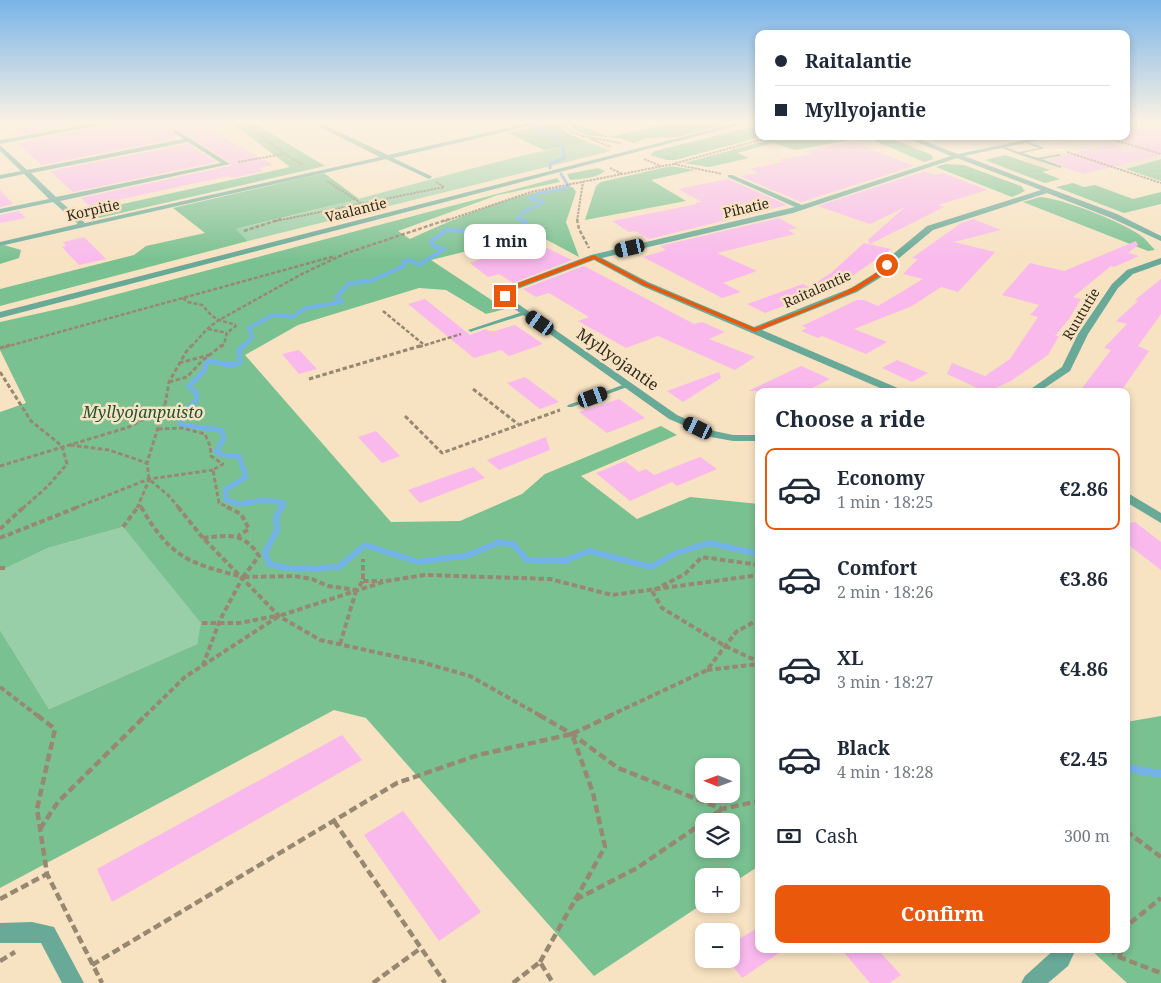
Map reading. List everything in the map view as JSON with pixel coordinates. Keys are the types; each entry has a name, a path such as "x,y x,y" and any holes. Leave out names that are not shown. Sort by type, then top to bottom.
{"street":[{"path":"22,168 83,225"},
{"path":"0,177 47,168"},
{"path":"0,211 209,168"},
{"name":"Korpitie","path":"0,244 337,168"},
{"path":"409,168 428,177"},
{"name":"Vaalantie","path":"0,315 570,168"},
{"name":"Pihatie","path":"594,257 801,207 921,168"},
{"path":"988,168 1114,216 1161,239"},
{"path":"730,176 801,207"},
{"name":"Raitalantie","path":"755,330 854,290 880,274 894,257 930,228 1046,191"},
{"path":"594,257 645,284 889,388"},
{"name":"Myllyojantie","path":"594,257 512,288 505,296 507,300 525,313 673,416 711,434 733,438 755,438"},
{"name":"Ruututie","path":"1036,388 1066,368 1084,334 1115,286 1130,272 1161,260"},
{"path":"1130,499 1161,519"},
{"path":"0,933 32,932 47,934 74,983"},
{"path":"1032,983 1062,959 1064,953"}],"lane":[{"path":"472,330 525,313"},
{"path":"570,406 628,385"}],"path":[{"path":"307,168 373,211"},
{"path":"0,348 344,254 504,199 563,185 653,168"},
{"path":"691,168 730,176"},
{"path":"1115,168 1161,183"},
{"path":"244,231 262,224 306,213 444,187 428,177"},
{"path":"583,182 576,224 594,257"},
{"path":"124,526 134,515 145,497 149,479 147,463 165,405 169,382 186,352 207,329 219,320 302,274 344,254"},
{"path":"169,382 187,377 224,344 227,333 237,325 219,320 212,316 202,305 188,302 183,298"},
{"path":"383,311 424,345"},
{"path":"207,329 227,333"},
{"path":"309,379 472,330"},
{"path":"179,363 212,354"},
{"path":"0,372 31,421 62,446 67,464 40,493 0,529"},
{"path":"473,389 518,425"},
{"path":"0,466 62,446 119,431 156,414 165,405"},
{"path":"405,416 442,452 570,406"},
{"path":"0,538 149,479 213,470 223,464 211,456 210,446 205,434 182,428 158,429"},
{"path":"62,446 88,445 110,449 147,463"},
{"path":"213,470 219,503 241,514 249,529 238,536"},
{"path":"149,479 170,497 203,538 279,616 320,640 421,662 470,676 572,734 618,768 722,809"},
{"path":"140,505 155,529 173,550 207,568 243,577 294,576 312,579 328,586 356,590"},
{"path":"203,538 238,536 250,541 259,556 243,577 209,645 203,665"},
{"path":"652,591 685,574 702,557 755,564"},
{"path":"340,644 356,590 363,581 363,559"},
{"path":"0,568 5,568"},
{"path":"202,623 250,622 279,616 356,590 386,582 426,575 550,579 612,595 652,591 755,575"},
{"path":"363,581 386,582"},
{"path":"652,591 662,608 725,646 755,661"},
{"path":"40,829 58,802 185,677 279,616"},
{"path":"707,670 736,632 755,621"},
{"path":"92,965 397,783 478,755 572,734 707,670 755,664"},
{"path":"0,687 54,729 37,809 47,874 102,983"},
{"path":"514,983 540,962 604,847 593,793 572,734"},
{"path":"716,813 722,809 755,801"},
{"path":"334,820 445,983"},
{"path":"574,900 637,868 695,828"},
{"path":"1130,834 1161,857"},
{"path":"0,899 47,874"},
{"path":"1130,923 1161,898"},
{"path":"374,983 421,948"},
{"path":"1114,953 1119,957 1161,973"},
{"path":"1119,957 1120,953"},
{"path":"540,962 553,983"}],"shaded area":[{"path":"1044,168 1061,168 1050,170"}],"green space":[{"path":"286,168 317,168 99,218 91,211"},
{"path":"475,168 543,168 248,241 236,229"},
{"path":"598,168 605,171 589,178 570,180 567,174"},
{"path":"663,168 695,170 651,180 686,201 585,220 596,186 601,182"},
{"path":"938,168 972,168 1021,186 1025,191 1012,197"},
{"path":"1006,168 1044,168 1050,170 1042,172 1060,179 1045,183"},
{"path":"1161,168 1161,181 1126,169"},
{"path":"324,173 359,199 236,229 248,241 0,306 0,289 134,255 146,246 205,233 173,208"},
{"name":"Myllyojanpuisto","path":"557,178 560,182 498,195 398,231 410,239 490,206 534,193 573,187 576,192 566,222 579,257 536,234 431,260 505,309 486,314 446,290 419,288 298,325 245,355 391,522 460,521 522,494 545,474 661,426 677,435 581,476 637,519 690,497 755,504 755,869 740,878 740,868 695,868 695,909 594,976 366,718 334,710 0,888 0,630 49,709 197,644 201,623 123,527 48,548 0,571 0,412 26,403 0,350 0,322 72,306"},
{"path":"1073,183 1084,187 1095,185 1133,199 1161,192 1161,204 1124,213 1056,187"},
{"path":"1040,197 1063,202 1110,219 1136,232 1155,250 1148,251 1023,202"},
{"path":"4,245 21,250 19,258 0,264 0,246"},
{"path":"123,527 202,623 197,644 49,709 0,630 0,571 48,548"},
{"path":"1161,716 1161,983 1127,983 1094,953 1130,953 1130,721"}],"building":[{"path":"66,168 188,168 73,192 50,171"},
{"path":"221,168 260,168 264,171 232,178 229,176 89,206 81,198"},
{"path":"908,168 801,202 740,176 758,173 749,169"},
{"path":"1066,168 1109,168 1084,174"},
{"path":"925,171 934,175 943,173 987,190 938,205 944,207 870,244 868,240 905,207 870,224 818,206"},
{"path":"728,179 787,205 649,239 635,231 629,232 612,221 697,204 695,203 702,202 678,189"},
{"path":"0,190 13,204 0,207"},
{"path":"19,211 26,218 0,223 0,215"},
{"path":"779,218 797,228 788,230 795,234 717,253 757,271 723,283 741,292 722,298 643,257 666,250 660,246"},
{"path":"973,219 1001,230 954,242 995,252 958,292 941,287 912,306 854,329 887,342 866,354 822,336 818,338 801,331 807,328 802,326 857,300 864,300 878,306 923,279 903,274 918,259 912,258 961,223"},
{"path":"84,237 106,259 79,265 62,247 66,246 63,242"},
{"path":"532,241 572,260 513,283 499,274 488,277 470,263"},
{"path":"1136,241 1138,245 1128,253 1139,256 1114,267 1111,266 1073,297 1081,299 1069,319 1055,336 1059,336 1048,355 1011,381 996,388 977,388 947,374 952,363 985,376 1010,359 1038,317 1030,315 1039,305 1002,295 1030,263 1064,271"},
{"path":"864,243 891,249 839,285 765,313 747,304 803,284 809,287 831,273"},
{"path":"584,266 694,324 702,322 725,332 709,339 755,357 735,370 658,336 626,348 578,321 589,317 549,293 536,297 523,289"},
{"path":"1161,279 1161,314 1138,346 1149,351 1123,388 1082,388 1111,350 1104,348 1127,324 1116,321 1138,301 1135,300"},
{"path":"425,299 470,335 486,329 495,331 515,325 543,344 509,356 501,350 474,358 408,304"},
{"path":"299,350 317,369 299,374 282,354"},
{"path":"897,360 928,373 912,382 882,368"},
{"path":"801,366 830,379 812,388 755,388 755,391 748,391"},
{"path":"719,372 721,378 683,402 667,391"},
{"path":"525,377 559,402 540,409 507,383"},
{"path":"619,399 645,418 607,433 579,412"},
{"path":"376,431 400,456 382,463 358,437"},
{"path":"546,437 550,450 499,470 487,460"},
{"path":"700,457 717,469 677,486 672,482 630,501 596,473 625,461 639,472 646,469 654,475"},
{"path":"473,467 485,478 420,503 408,490"},
{"path":"1135,522 1161,542 1161,570 1130,546 1130,523"},
{"path":"342,735 362,760 112,902 97,869"},
{"path":"403,811 481,912 439,941 364,835"},
{"path":"755,929 755,953 779,953 742,978 734,968 740,968 740,939"},
{"path":"844,953 881,953 901,975 889,983 870,983"}],"waterway":[{"path":"524,221 517,219 522,212 541,204 542,201 528,199 538,194 569,187 561,174"},
{"path":"243,347 252,338 249,328 273,315 292,317 306,308 342,302 336,297 350,283 371,281 404,266 403,262 410,260 419,265 444,249 433,246 431,241 447,230 466,231 474,226 516,228 523,226 526,221 518,219"},
{"path":"244,345 239,350 240,363 230,365 207,361 204,371 189,386 197,394 196,401 179,416 181,425 221,430 224,438 216,452 226,456 239,456 246,477 225,490 226,500 239,504 265,500 284,503 281,508"},
{"path":"282,507 276,517 277,530 265,553 269,564 292,569 339,567 365,545 418,562 469,555 497,543 513,544 528,561 567,560 589,551 651,567 676,553 709,543 755,553"},
{"path":"1130,769 1161,774"}],"route":[{"path":"505,296 512,288 594,257 645,284 755,330 854,290 880,274 887,265"}]}
